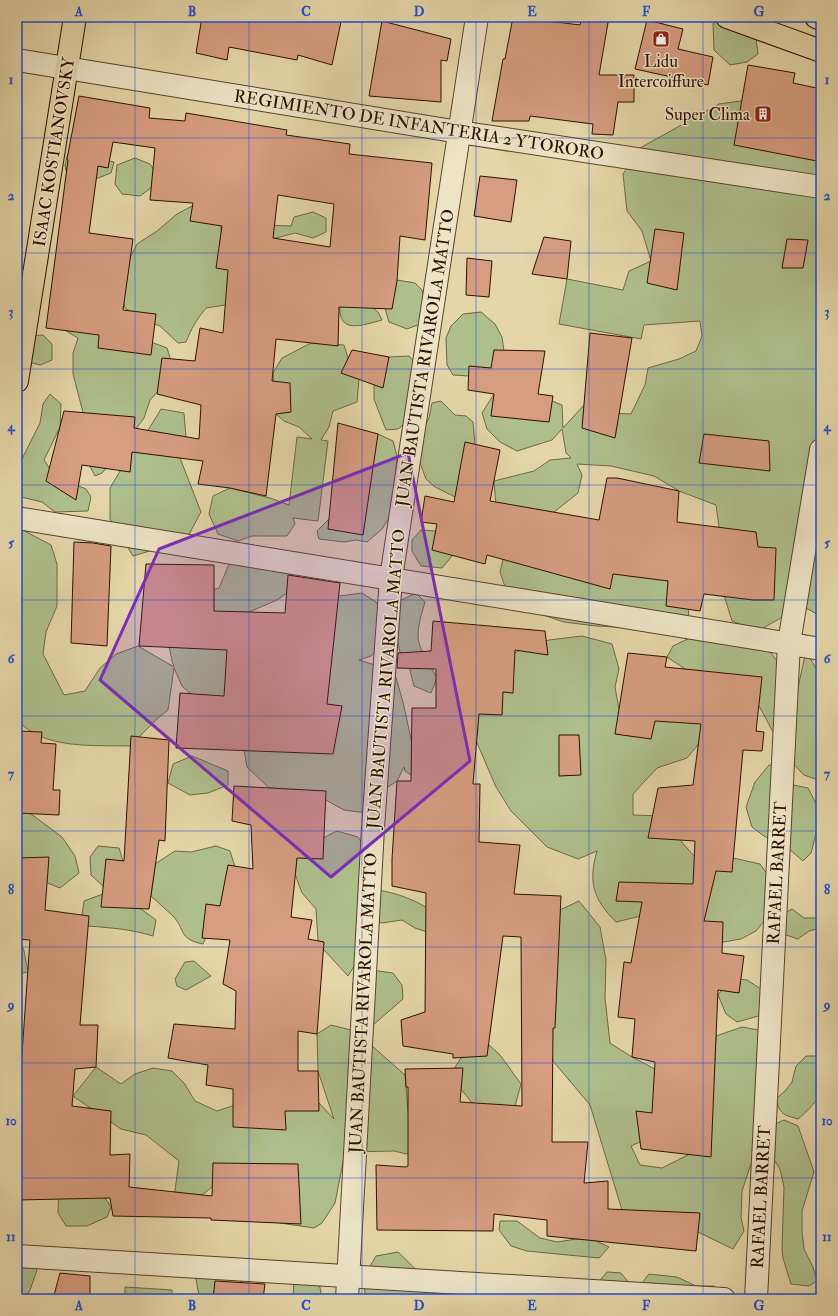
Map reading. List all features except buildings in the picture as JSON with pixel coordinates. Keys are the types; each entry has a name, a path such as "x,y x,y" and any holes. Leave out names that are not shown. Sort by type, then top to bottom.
{"main road":[{"name":"ISAAC KOSTIANOVSKY","path":"17,381 75,17"},
{"path":"727,17 821,51"},
{"path":"816,17 821,19"}],"street":[{"name":"JUAN BAUTISTA RIVAROLA MATTO","path":"347,1299 372,836 391,578 477,17"},
{"name":"REGIMIENTO DE INFANTERIA 2 YTORORO","path":"17,60 459,132 821,187"},
{"name":"RAFAEL BARRET","path":"756,1299 789,643 821,450"},
{"path":"17,518 821,649"},
{"path":"17,1256 724,1299"}],"highlighted area":[{"path":"408,453 470,761 331,877 100,680 159,549"}],"green space":[{"path":"726,17 756,38 758,54 747,62 730,65 714,50 713,23"},
{"path":"754,99 821,136 821,477 811,549 821,542 821,616 802,606 758,631 732,621 720,582 721,541 716,505 679,491 654,476 611,466 577,464 582,475 578,493 544,520 497,517 494,481 534,471 550,460 571,458 566,453 562,429 552,440 517,451 500,442 487,429 482,413 494,394 552,401 562,405 563,428 584,405 608,413 631,414 645,385 648,368 679,359 696,351 702,336 700,321 644,325 641,339 559,324 567,279 623,290 629,271 651,261 642,231 627,211 623,174 640,148 719,104"},
{"path":"68,153 114,162 111,173 98,178 77,176 66,171 65,165"},
{"path":"135,158 150,164 156,173 151,188 140,196 122,194 115,184 117,165"},
{"path":"194,205 220,219 222,240 238,261 232,304 206,308 194,324 186,342 178,343 160,326 144,320 125,308 120,289 126,266 137,244 157,231 177,214"},
{"path":"313,212 326,218 326,232 313,238 295,233 272,239 259,225 291,226 294,217"},
{"path":"397,280 415,283 422,290 428,321 407,329 389,322 382,298 384,287"},
{"path":"366,302 378,312 382,320 353,326 343,321 340,315 340,306"},
{"path":"481,312 495,324 502,337 504,351 496,370 469,376 453,375 447,365 446,338 451,326 463,314"},
{"path":"58,326 151,342 167,348 172,364 166,383 150,400 144,418 110,464 102,473 95,476 84,455 89,435 73,374 73,353 78,338"},
{"path":"43,335 52,344 52,360 40,365 25,361 28,336"},
{"path":"311,343 344,345 348,358 359,379 357,402 333,411 329,427 321,440 328,441 318,521 293,518 295,524 287,536 252,536 238,541 218,534 209,514 213,496 230,488 270,498 289,505 297,437 312,439 299,427 284,421 276,414 273,373 282,358"},
{"path":"409,356 418,367 407,422 398,429 386,430 374,399 374,379 380,360 389,357"},
{"path":"50,394 61,404 60,427 44,460 50,469 74,484 86,489 91,497 88,511 55,512 42,502 17,496 17,469 40,423 43,404"},
{"path":"441,401 455,415 466,416 473,422 475,444 466,496 455,497 435,487 426,479 418,457 421,434 429,418 432,403"},
{"path":"161,409 184,413 186,437 180,458 201,512 186,540 133,556 110,519 110,488 132,451 144,437"},
{"path":"378,434 393,441 397,456 393,512 382,529 367,542 356,540 344,542 319,539 317,531 329,519 344,514 364,440"},
{"path":"17,527 51,545 57,564 57,606 46,632 43,654 64,695 85,691 100,668 116,654 138,646 174,667 166,630 192,596 219,588 232,557 247,544 277,550 303,563 294,588 277,600 249,612 271,700 203,705 182,686 174,668 168,710 130,746 69,744 40,736 27,729 17,719"},
{"path":"421,530 436,531 452,556 442,568 421,566 412,551 412,540"},
{"path":"506,547 661,553 689,603 688,624 634,628 596,626 564,622 540,614 519,603 504,584 500,572"},
{"path":"362,593 376,602 390,622 399,601 416,593 425,602 420,619 418,636 422,652 437,678 431,693 414,686 408,662 400,652 396,634 371,656 359,660 394,671 403,702 413,748 415,778 405,771 404,767 397,781 385,789 367,813 344,810 309,791 269,788 247,767 244,750 289,677 332,656 320,642 325,607 339,596"},
{"path":"700,633 764,644 781,666 796,697 806,651 817,670 821,670 821,781 804,775 786,756 759,706 727,697 667,657 673,646"},
{"path":"582,636 612,644 619,669 615,687 619,709 655,717 695,707 706,735 687,758 657,768 633,794 633,815 662,816 694,856 724,856 760,864 775,885 773,910 756,931 741,939 712,944 649,914 616,922 602,906 594,890 593,872 597,851 578,859 547,847 511,811 496,787 469,724 483,670 526,647 549,640"},
{"path":"192,756 228,771 228,785 208,793 190,795 168,783 173,764"},
{"path":"769,765 785,767 793,785 808,788 820,811 811,853 803,861 788,848 764,836 752,827 746,807 755,782"},
{"path":"19,805 62,837 75,856 79,873 60,888 40,880 17,867 17,806"},
{"path":"337,831 358,837 366,848 377,890 408,898 435,913 433,934 415,928 402,920 382,923 367,919 355,965 348,976 324,950 318,941 316,909 302,893 295,874 297,858 317,841"},
{"path":"98,846 119,848 123,861 121,874 103,886 91,875 90,857"},
{"path":"216,846 230,851 238,876 203,944 186,937 173,916 151,896 155,864 175,851 191,852"},
{"path":"103,894 141,909 156,920 153,936 129,930 88,926 82,915 84,901"},
{"path":"579,901 600,927 606,960 605,998 610,1043 655,1069 653,1136 631,1146 640,1165 662,1168 690,1154 712,1115 716,1036 742,1027 758,1030 769,1072 754,1155 742,1191 741,1217 744,1231 733,1249 698,1232 622,1210 590,1105 553,1061 539,1009 560,910"},
{"path":"792,909 804,918 821,918 821,928 809,931 798,939 786,935 784,929 785,913"},
{"path":"17,933 24,951 28,972 17,974"},
{"path":"194,961 211,976 186,990 177,986 175,979 185,962"},
{"path":"371,970 393,973 402,985 403,999 373,1025 352,1009 353,982"},
{"path":"731,978 747,980 761,989 767,1009 762,1015 737,1022 726,1014 718,995"},
{"path":"331,1025 355,1031 405,1075 408,1111 417,1139 407,1154 394,1151 345,1152 335,1203 322,1223 314,1228 280,1223 280,1196 232,1169 206,1192 190,1203 174,1198 179,1161 146,1135 121,1129 73,1096 96,1067 121,1084 135,1074 153,1068 172,1071 184,1083 195,1101 217,1111 232,1106 266,1112 318,1102 334,1119 318,1071 317,1034"},
{"path":"488,1044 500,1055 521,1084 514,1110 472,1103 461,1089 454,1069 466,1050"},
{"path":"806,1056 816,1056 821,1060 821,1092 814,1103 798,1119 785,1115 780,1111 777,1098 792,1082 796,1066"},
{"path":"784,1120 798,1126 814,1172 802,1211 804,1249 813,1267 817,1281 809,1286 791,1284 783,1258 782,1249 784,1187 780,1169 765,1146 766,1128"},
{"path":"59,1187 105,1198 111,1207 107,1217 87,1226 66,1226 58,1213"},
{"path":"500,1221 517,1221 540,1238 557,1242 576,1239 594,1240 609,1247 599,1258 527,1251 511,1246 499,1230"},
{"path":"17,1246 30,1253 37,1270 26,1297 17,1296"},
{"path":"398,1252 429,1282 483,1280 484,1299 378,1299 365,1295 364,1277 376,1256"},
{"path":"607,1272 621,1273 630,1284 632,1296 649,1274 677,1277 696,1286 714,1286 725,1299 633,1299 632,1297 631,1299 595,1299 595,1286"},
{"path":"195,1274 242,1281 234,1299 206,1299 199,1295"},
{"path":"294,1278 318,1279 321,1292 319,1299 293,1299"},
{"path":"125,1287 172,1290 172,1299 125,1299"}],"place":[{"name":"Lidu Intercoiffure","path":"661,39"},
{"name":"Super Clima","path":"763,114"}]}
